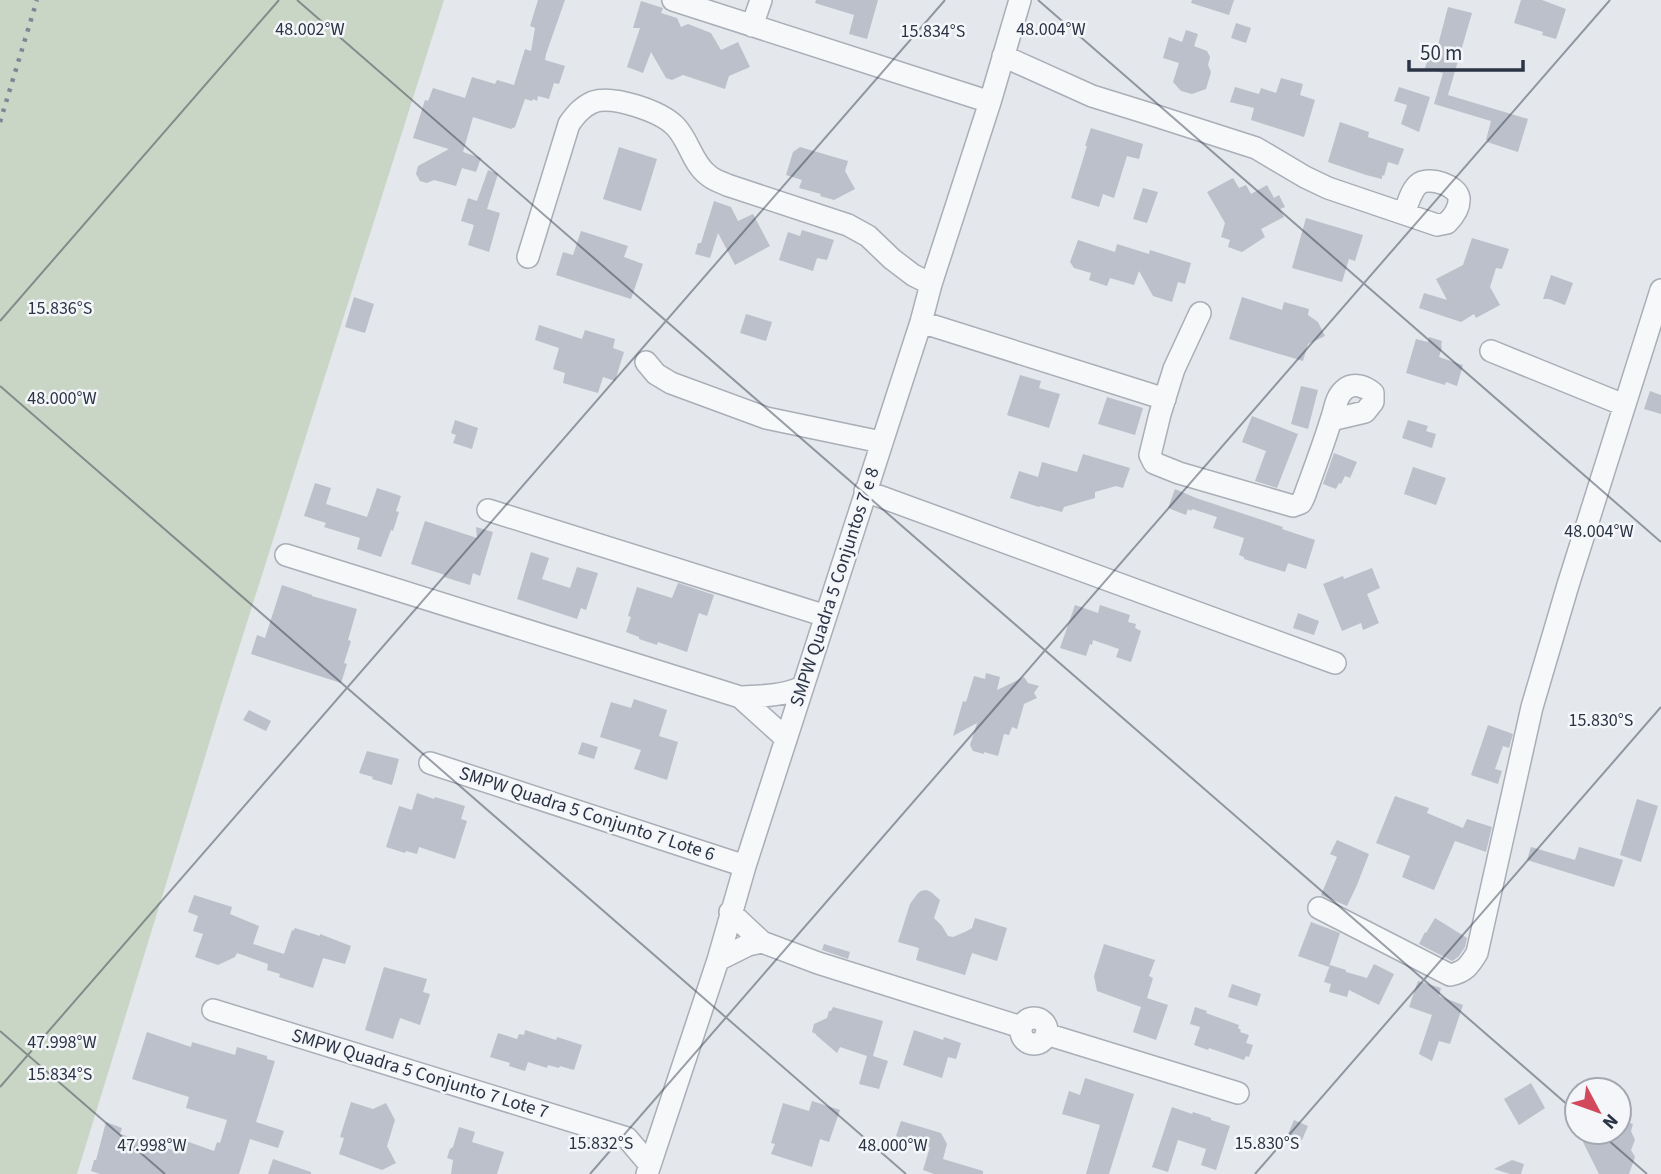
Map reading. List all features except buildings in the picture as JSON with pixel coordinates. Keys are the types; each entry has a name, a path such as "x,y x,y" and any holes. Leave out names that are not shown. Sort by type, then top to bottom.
{"street":[{"path":"673,0 990,102"},
{"path":"752,26 761,0"},
{"name":"SMPW Quadra 5 Conjuntos 7 e 8","path":"648,1170 718,960 730,912 921,322 1020,0"},
{"path":"1003,56 1092,96 1255,149 1328,188 1404,213"},
{"path":"528,257 569,124 581,109 602,100 615,101 655,113 671,122 682,133 702,170 709,177 727,186 848,225 868,236 913,275 931,284"},
{"path":"1319,908 1450,975 1460,973 1477,953 1532,707 1661,290"},
{"path":"1200,313 1174,369 1160,414 1150,455 1154,463 1179,473 1293,506 1301,503 1304,498 1332,420"},
{"path":"921,322 1165,399"},
{"path":"1492,351 1624,405"},
{"path":"646,362 656,374 671,383 766,418 881,442"},
{"path":"865,491 1335,663"},
{"path":"488,510 826,616"},
{"path":"286,555 740,697 777,696 803,687"},
{"path":"740,697 786,740"},
{"name":"SMPW Quadra 5 Conjunto 7 Lote 6","path":"430,763 745,866"},
{"path":"730,912 762,942 818,963 1021,1027 1028,1020 1038,1019 1045,1025 1046,1034 1238,1094"},
{"path":"718,960 748,945 762,942"},
{"name":"SMPW Quadra 5 Conjunto 7 Lote 7","path":"213,1010 627,1138"},
{"path":"648,1170 627,1138 662,1126"}],"green space":[{"path":"0,0 444,0 224,695 77,1174 0,1174"}],"railway":[{"path":"0,122 37,0"}]}
